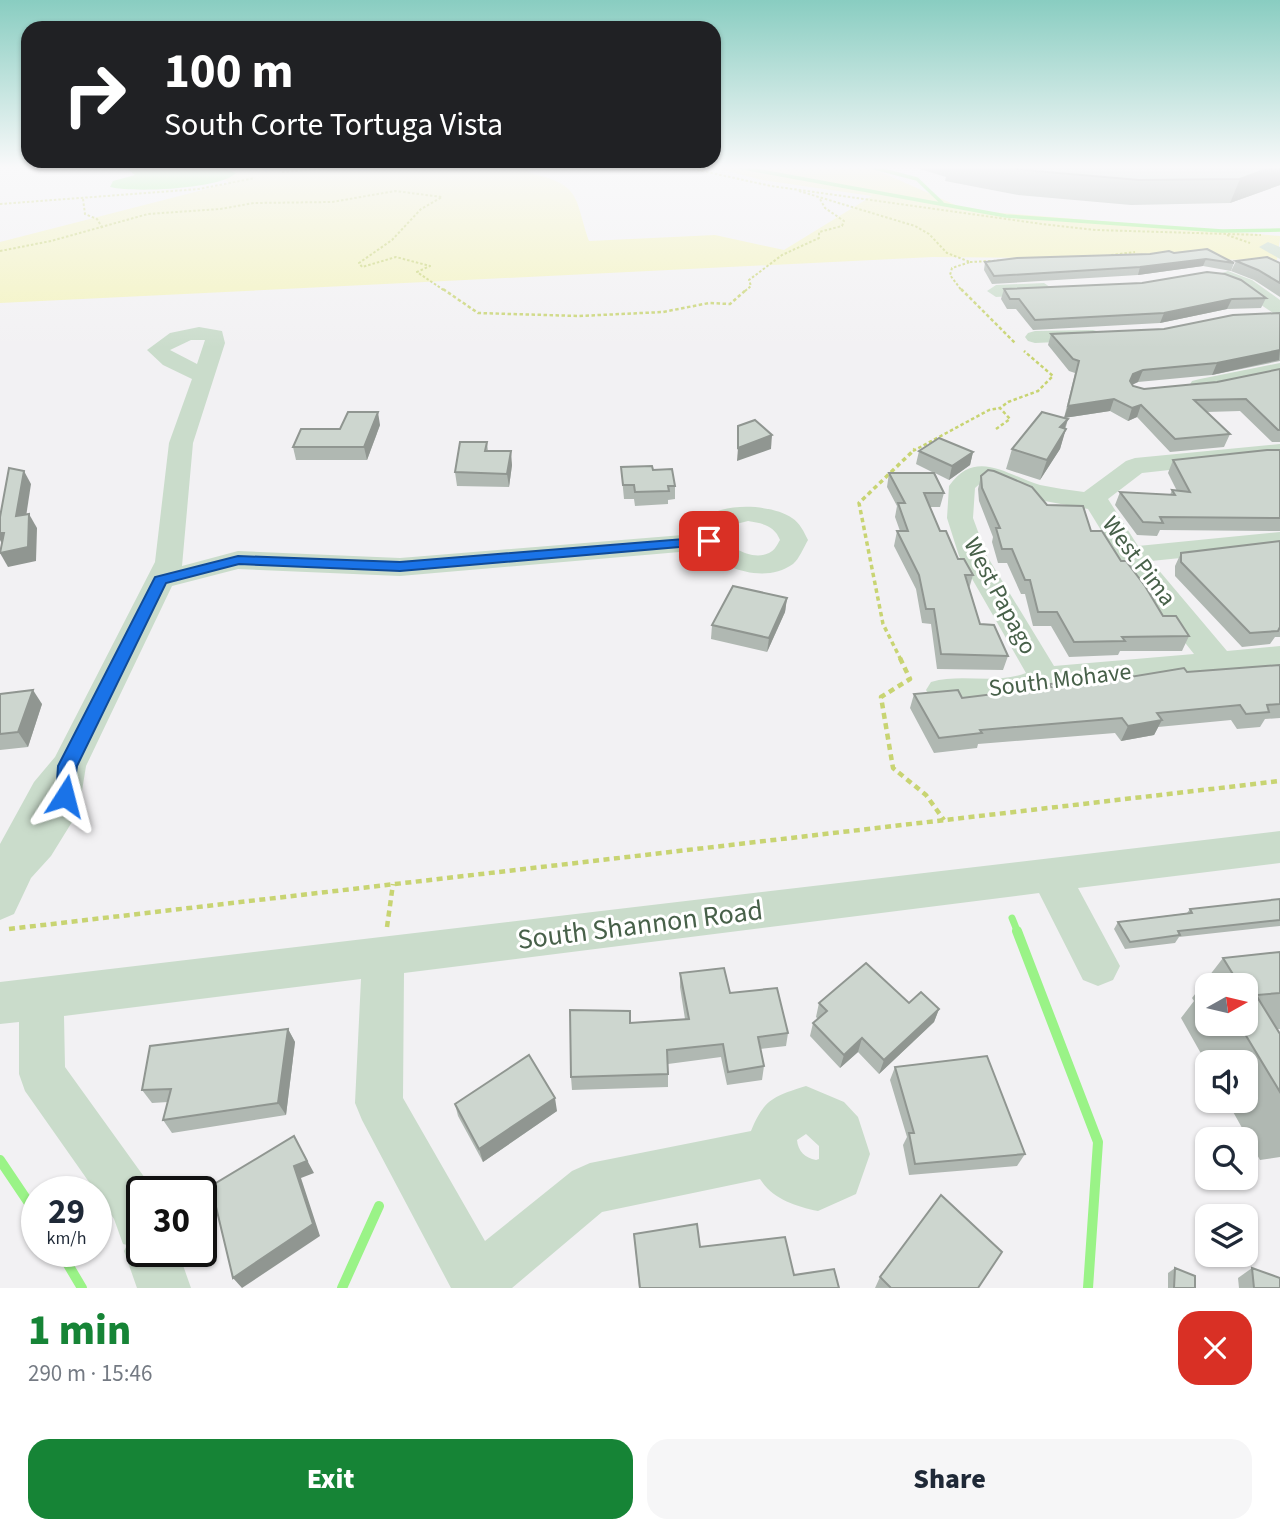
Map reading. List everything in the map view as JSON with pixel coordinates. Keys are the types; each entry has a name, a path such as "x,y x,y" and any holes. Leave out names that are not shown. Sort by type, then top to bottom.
{"street":[{"path":"1219,275 1245,284 1280,309"},
{"path":"996,291 1061,288"},
{"path":"1254,317 1280,316"},
{"path":"1035,337 1108,335"},
{"path":"1176,389 1212,385 1280,370"},
{"path":"8,884 43,842 65,796 68,766 169,562 181,443 204,376"},
{"name":"West Pima","path":"1219,663 1130,555 1094,498 1135,466 1280,451"},
{"name":"West Papago","path":"1045,678 974,556 960,518 962,486 974,476 985,473 1032,491 1096,502"},
{"path":"1130,555 1280,540"},
{"path":"170,541 238,560 400,567 709,541"},
{"path":"160,580 238,560"},
{"name":"South Mohave","path":"943,690 1012,691 1045,678 1280,657"},
{"name":"South Shannon Road","path":"20,1001 1280,847"},
{"path":"1050,875 1098,966"},
{"path":"383,957 379,1103 480,1284 590,1189 774,1151"},
{"path":"20,1001 42,1074 126,1193"},
{"path":"157,1267 164,1288"}],"path":[{"path":"0,251 107,227"},
{"path":"401,227 395,238 372,250 359,262 362,267 396,257 408,263 417,262 430,266 417,272 478,313 579,316 663,312 709,303 730,304 751,286 749,280 767,263 801,244 819,238 818,232 838,227"},
{"path":"917,227 929,234 947,253 970,262"},
{"path":"1075,227 1222,233 1268,245"},
{"path":"1222,233 1268,245"},
{"path":"1105,256 1135,252"},
{"path":"944,820 926,795 893,768 881,697 910,679 883,624 859,503 916,448 989,410 1000,408 1008,402 1038,391 1053,376 964,293 950,275 952,268 970,262 1065,255 1080,257"},
{"path":"996,429 1010,419 1000,408"},
{"path":"0,930 1280,781"},
{"path":"383,957 393,884"}],"shaded area":[{"path":"58,227 585,227 589,241 715,235 784,250 821,227 1173,227 1280,236 1277,260 933,257 0,303 0,242"}],"building":[{"path":"1207,249 1234,263 1206,259 1140,267 994,276 985,262 1017,258 1150,254 1169,251 1174,253"},
{"path":"1267,257 1280,263 1280,283 1236,261"},
{"path":"1207,272 1225,274 1241,280 1266,298 1232,299 1164,313 1035,320 1019,299 1010,299 1004,289 1142,283"},
{"path":"1280,313 1280,350 1217,363 1143,370 1133,374 1130,381 1133,386 1144,389 1217,382 1280,369 1280,430 1246,399 1194,400 1230,434 1175,439 1141,405 1132,408 1114,399 1068,406 1079,361 1073,359 1051,334 1164,329 1233,315"},
{"path":"348,412 378,412 364,447 293,447 301,429 340,429"},
{"path":"1042,412 1068,419 1060,427 1066,429 1047,460 1012,449"},
{"path":"755,420 772,435 738,448 738,426"},
{"path":"939,438 973,452 952,466 919,451"},
{"path":"460,442 487,442 485,451 511,451 507,474 455,472"},
{"path":"1280,450 1280,518 1160,517 1163,523 1143,522 1120,492 1175,495 1172,490 1190,492 1173,460"},
{"path":"652,466 653,470 672,469 675,486 668,486 669,491 635,492 634,485 623,485 621,467"},
{"path":"9,468 24,471 16,516 29,514 28,547 0,553 4,533 0,533 0,517"},
{"path":"988,470 1032,487 1047,505 1083,506 1091,531 1102,531 1121,561 1126,561 1145,586 1163,616 1176,616 1189,636 1122,637 1125,641 1074,642 1057,612 1038,612 1030,580 1025,580 1012,549 1002,549 996,528 1000,528 982,488 981,476"},
{"path":"889,473 934,473 944,493 924,493 940,531 946,531 958,559 964,559 973,575 965,575 980,624 994,625 1008,656 941,654 934,609 926,609 919,575 897,531 908,531 898,503 905,503"},
{"path":"1280,541 1278,631 1250,633 1181,562 1181,553"},
{"path":"733,586 787,598 769,638 712,625"},
{"path":"1280,665 1280,704 1267,705 1269,712 1246,714 1240,705 1157,713 1162,720 1128,726 1122,718 980,730 982,733 939,738 914,694 958,690 962,698 1051,687 1049,684 1086,681 1088,684 1184,668 1187,672"},
{"path":"33,690 18,732 0,734 0,694"},
{"path":"1280,899 1280,920 1178,931 1180,935 1130,942 1118,922 1192,913 1190,909"},
{"path":"1280,952 1280,993 1258,995 1258,973 1232,973 1223,958"},
{"path":"866,963 909,1003 921,992 939,1009 884,1060 862,1038 844,1055 813,1023 827,1011 819,1003"},
{"path":"724,968 730,993 777,988 788,1033 758,1037 764,1066 728,1072 723,1044 667,1050 668,1074 571,1077 570,1010 630,1011 630,1023 689,1019 680,973"},
{"path":"1258,998 1280,1034 1280,1092 1258,1056 1258,1050 1255,1050 1246,1036 1258,1036"},
{"path":"288,1029 278,1103 163,1120 171,1089 142,1090 150,1046"},
{"path":"529,1055 555,1098 479,1149 455,1104"},
{"path":"987,1056 1025,1154 915,1164 909,1133 914,1133 895,1067"},
{"path":"294,1136 307,1161 294,1166 313,1224 233,1278 217,1211 217,1182"},
{"path":"941,1195 1002,1252 978,1288 891,1288 880,1277"},
{"path":"697,1224 700,1247 785,1237 794,1275 834,1269 839,1288 640,1288 634,1234"},
{"path":"1175,1268 1195,1276 1195,1288 1174,1288"},
{"path":"1252,1268 1280,1278 1280,1288 1254,1288"}],"waterway":[{"path":"1166,227 1222,231 1280,230"},
{"path":"1012,918 1018,933"},
{"path":"1017,931 1098,1142 1088,1288"},
{"path":"0,1160 21,1191"},
{"path":"342,1288 379,1206"},
{"path":"70,1267 82,1288"}],"route":[{"path":"65,796 68,766 160,580 238,560 400,567 709,541"}]}
